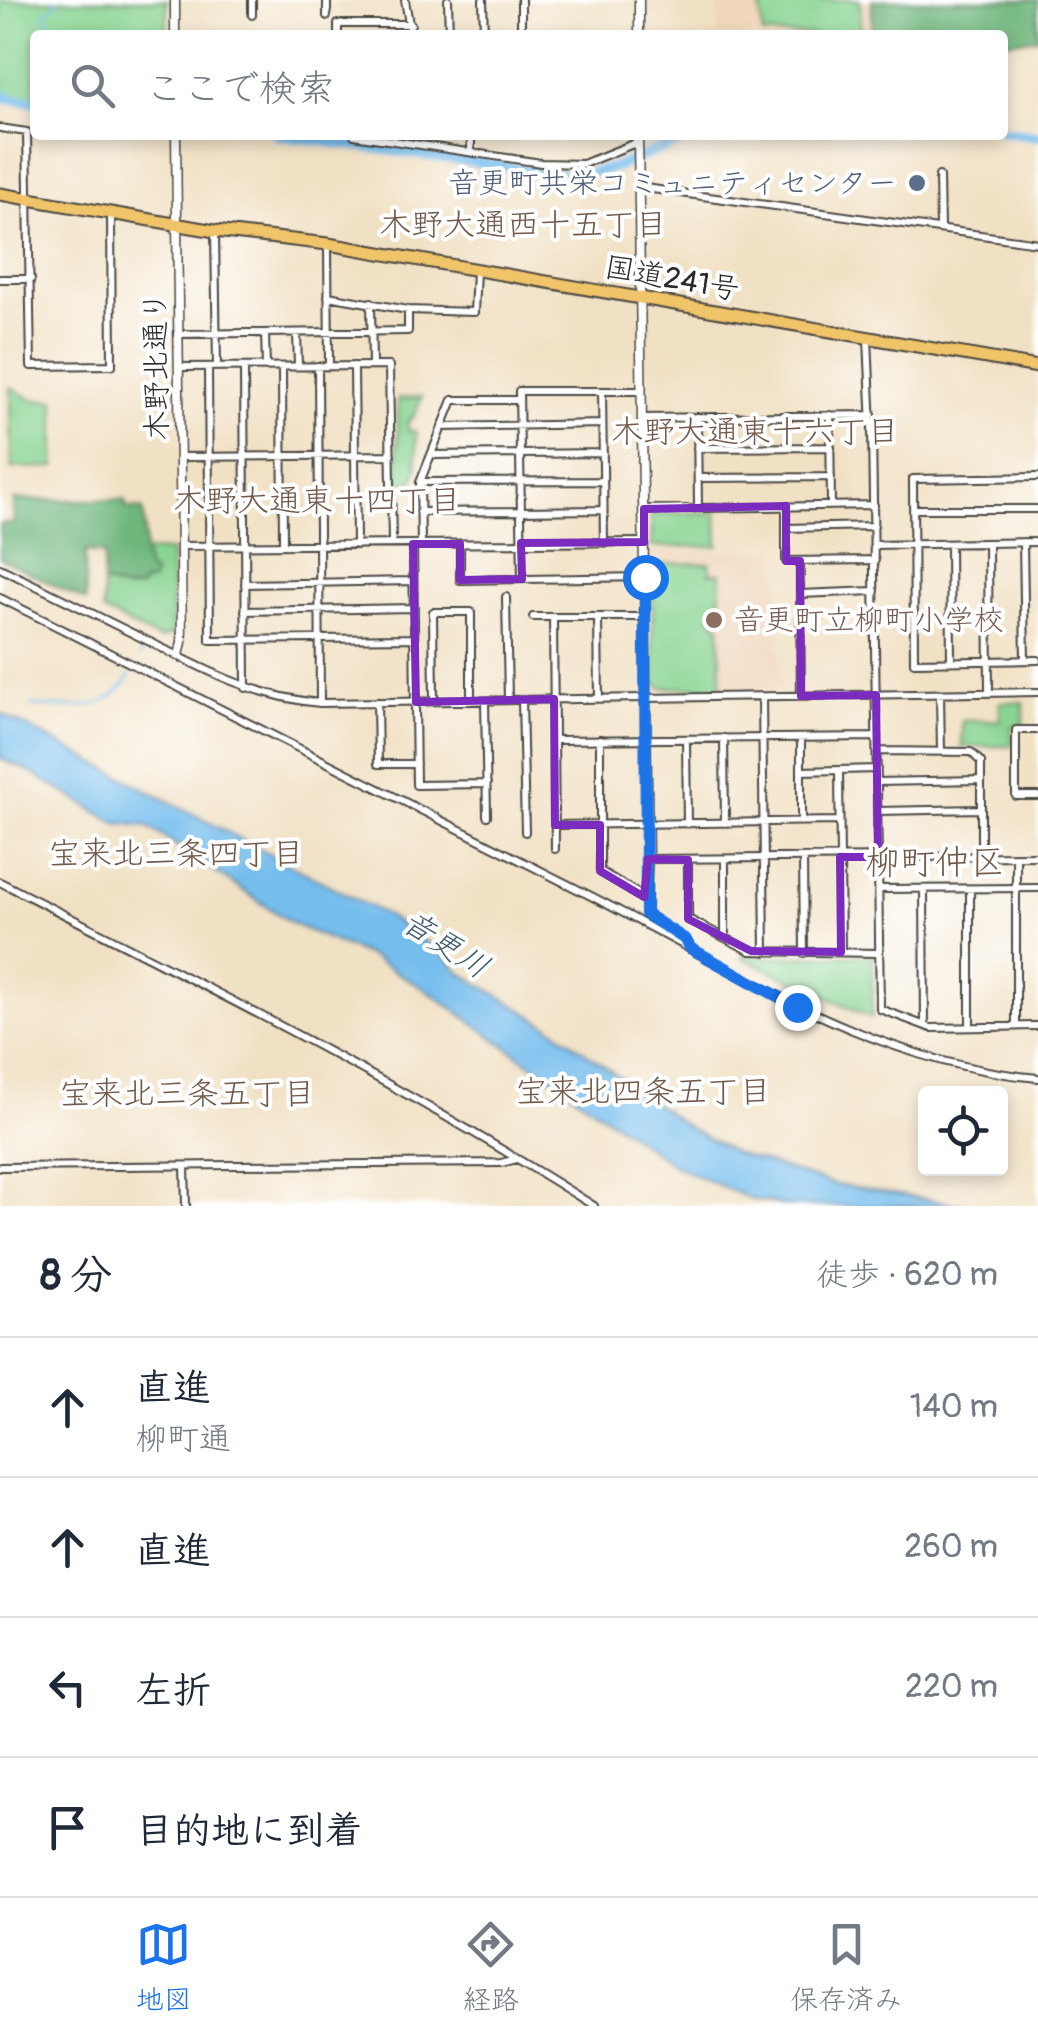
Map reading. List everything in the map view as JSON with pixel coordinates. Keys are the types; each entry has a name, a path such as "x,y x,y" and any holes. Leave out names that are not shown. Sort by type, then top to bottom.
{"highway":[{"name":"国道241号","path":"0,194 215,231 328,244 1038,367"}],"street":[{"path":"175,0 176,30"},
{"path":"252,0 252,15"},
{"path":"327,0 327,16"},
{"path":"405,0 411,30"},
{"path":"448,0 449,30"},
{"path":"483,0 484,30"},
{"path":"521,0 522,30"},
{"path":"639,0 639,30"},
{"path":"338,30 338,24 410,24"},
{"path":"0,128 28,132 31,366 112,365 111,214"},
{"name":"木野北通り","path":"176,140 182,642 179,656"},
{"path":"388,140 542,163 584,164 638,141 647,697 648,860 644,897 649,918 686,940 690,948"},
{"path":"470,140 471,152"},
{"path":"940,176 940,228"},
{"path":"638,187 1038,242"},
{"path":"215,231 218,367"},
{"path":"328,244 329,366"},
{"path":"328,296 408,310 474,312 476,269"},
{"path":"0,279 31,279"},
{"path":"371,302 372,366"},
{"path":"178,334 408,331 408,310"},
{"path":"297,332 298,366"},
{"path":"266,333 266,367"},
{"path":"868,337 874,505 880,1010 925,1025 1038,1026"},
{"path":"318,366 320,703"},
{"path":"354,366 356,545"},
{"path":"179,367 389,366 392,544"},
{"path":"244,367 246,688"},
{"path":"282,367 283,546"},
{"path":"208,368 210,640 414,638"},
{"path":"522,579 519,391 642,391"},
{"path":"602,391 604,543"},
{"path":"486,784 416,784 413,581 420,482 453,400 519,400"},
{"path":"643,418 872,415"},
{"path":"830,416 832,506"},
{"path":"697,417 698,508"},
{"path":"442,426 602,424"},
{"path":"698,448 830,447"},
{"path":"431,455 603,453"},
{"path":"180,457 390,455"},
{"path":"698,478 831,477"},
{"path":"1038,478 912,479 914,662 1038,660"},
{"path":"420,482 603,481"},
{"path":"644,508 874,505"},
{"path":"786,506 786,561 874,560"},
{"path":"913,509 1038,509"},
{"path":"420,512 603,510"},
{"path":"786,528 874,526"},
{"path":"181,546 644,542"},
{"path":"1024,542 1025,660"},
{"path":"874,545 1038,542"},
{"path":"988,543 989,693"},
{"path":"460,544 460,580 645,577"},
{"path":"950,544 951,661"},
{"path":"800,561 801,696"},
{"path":"0,568 246,688 289,700 416,702 1038,692"},
{"path":"245,584 413,581"},
{"path":"800,594 875,592"},
{"path":"506,597 508,700"},
{"path":"0,598 690,948 797,1007 897,1049 970,1070 1038,1078"},
{"path":"245,611 414,608"},
{"path":"434,701 433,612 470,612 472,701"},
{"path":"533,617 645,617"},
{"path":"553,618 555,848"},
{"path":"598,618 600,698"},
{"path":"940,694 941,751"},
{"path":"762,696 765,952"},
{"path":"522,700 525,832"},
{"path":"485,701 487,816"},
{"path":"377,702 378,764 416,764"},
{"path":"1038,730 1016,730 1016,796 1038,796"},
{"path":"554,740 877,737"},
{"path":"686,738 687,824"},
{"path":"724,738 725,823"},
{"path":"801,738 801,822"},
{"path":"600,739 600,871 644,897"},
{"path":"877,751 972,752 980,762 981,856"},
{"path":"801,771 877,769"},
{"path":"839,770 841,952"},
{"path":"877,782 980,780"},
{"path":"878,811 981,810"},
{"path":"555,825 839,822"},
{"path":"1016,856 1016,1026"},
{"path":"648,860 1038,856"},
{"path":"803,858 804,953"},
{"path":"725,859 725,936"},
{"path":"688,860 688,920 751,951 879,953"},
{"path":"0,882 350,1062 594,1206"},
{"path":"879,889 1038,888"},
{"path":"970,889 970,1026"},
{"path":"924,890 925,1025"},
{"path":"0,1167 501,1163 518,1158"},
{"path":"185,1166 186,1206"}],"highlighted area":[{"path":"786,506 786,561 800,561 801,696 876,695 878,857 840,857 841,952 751,951 688,919 688,860 648,859 644,897 600,871 600,825 555,825 554,699 416,702 413,544 460,544 460,580 522,579 521,543 644,542 644,509"}],"shaded area":[{"path":"718,0 872,0 872,30 718,30"},
{"name":"音更町立柳町小学校","path":"777,551 781,689 651,690 649,552"}],"green space":[{"path":"0,0 167,0 167,30 30,30 30,98 0,94"},
{"path":"760,0 860,0 861,30 763,30"},
{"path":"872,0 1038,0 1038,38 1008,41 1008,30 872,30"},
{"path":"11,387 33,400 55,400 55,467 12,468"},
{"path":"422,397 413,418 408,420 408,431 416,431 417,469 413,482 397,483 398,399"},
{"path":"14,500 124,500 127,508 142,509 145,555 148,570 154,574 152,582 126,590 103,583 104,554 85,551 86,601 0,558 0,524 14,524"},
{"path":"717,512 718,546 652,547 651,514"},
{"path":"171,551 173,635 158,639 103,611 103,583 126,590 148,570 142,552"},
{"path":"710,563 710,573 721,573 720,606 712,610 711,617 720,626 721,687 661,688 653,680 652,564"},
{"path":"1000,702 1024,702 1024,726 1012,726 1012,746 962,747 962,721 1000,720"},
{"path":"746,953 765,957 873,955 872,1018 742,957"}],"water":[{"path":"0,713 384,914 442,953 461,973 554,1029 686,1126 735,1153 832,1184 968,1206 788,1206 750,1199 675,1166 431,993 371,957 293,924 147,826 116,823 25,769 0,759"}],"waterway":[{"path":"54,7 57,0"},
{"path":"50,8 44,16 54,30"},
{"path":"7,98 8,89"},
{"path":"0,97 30,101"},
{"path":"1008,132 1038,136"},
{"path":"313,140 576,176 612,168 685,140"},
{"path":"140,656 143,649"},
{"path":"30,706 100,703 121,688 130,675"}],"place":[{"name":"音更町共栄コミュニティセンター","path":"917,183"},
{"name":"音更町立柳町小学校","path":"714,620"}],"district":[{"name":"木野大通西十五丁目","path":"523,224"},
{"name":"木野大通東十六丁目","path":"755,431"},
{"name":"木野大通東十四丁目","path":"317,500"},
{"name":"宝来北三条四丁目","path":"176,853"},
{"name":"柳町仲区","path":"935,862"},
{"name":"宝来北四条五丁目","path":"643,1091"},
{"name":"宝来北三条五丁目","path":"187,1093"}],"route":[{"path":"645,577 646,914 686,940 690,948 797,1007"}],"water label":[{"name":"音更川","path":"446,944"}]}
